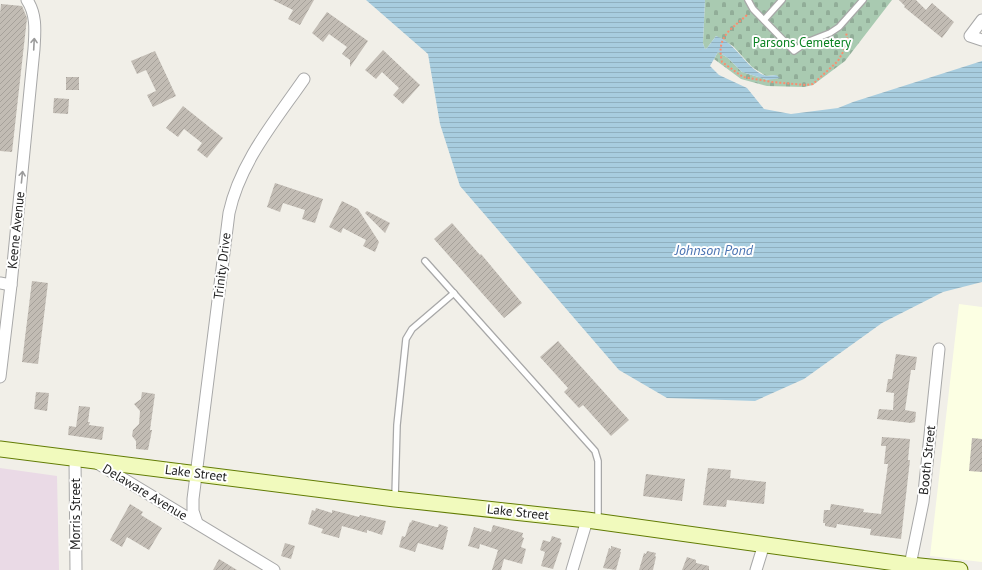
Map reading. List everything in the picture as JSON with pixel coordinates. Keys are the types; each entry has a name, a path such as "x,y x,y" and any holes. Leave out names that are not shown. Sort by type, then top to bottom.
{"street":[{"name":"Keene Avenue","path":"0,377 5,284 30,82 35,22 31,5 28,0"},
{"path":"982,20 970,36 982,40"},
{"name":"Trinity Drive","path":"196,473 232,199 242,174 259,144 304,79"},
{"name":"Booth Street","path":"910,568 923,502 939,350"},
{"name":"Lake Street","path":"0,449 395,499 592,520 764,544 910,568 960,570"},
{"name":"Morris Street","path":"75,458 76,570"},
{"name":"Delaware Avenue","path":"93,461 274,570"},
{"name":"Delaware Avenue","path":"196,473 193,511 197,524"},
{"path":"572,570 592,520"},
{"path":"756,570 764,544"}],"lane":[{"path":"748,0 753,9 794,51 807,42 830,33 839,27 864,0"},
{"path":"764,20 782,0"},
{"path":"425,261 595,451 598,462 592,520"},
{"path":"395,499 397,425 406,339 412,329 454,293"}],"path":[{"path":"753,9 725,35 720,53 722,62 743,77 806,86 813,84 838,61 848,43 846,31 839,27"}],"shaded area":[{"path":"959,304 982,307 982,562 930,556"},
{"path":"0,468 57,476 59,570 0,570"}],"green space":[{"name":"Parsons Cemetery","path":"705,0 892,0 845,61 813,85 804,87 767,86 741,79 714,59 718,52 728,58 742,72 768,80 776,75 766,76 752,67 733,46 716,36 705,49 703,43"}],"water":[{"name":"Johnson Pond","path":"366,0 705,0 703,43 705,49 716,36 730,45 760,73 767,76 776,75 780,78 768,80 742,72 728,58 718,52 710,66 719,75 747,88 764,109 791,114 838,108 982,61 982,282 943,292 882,323 804,379 755,401 667,398 619,370 460,186 440,124 428,54"}],"building":[{"path":"273,0 314,0 300,25 288,19 293,10"},
{"path":"899,0 916,0 926,10 932,3 954,22 942,38 904,7 905,6"},
{"path":"1,4 22,6 27,18 12,152 0,151"},
{"path":"327,12 368,41 350,67 350,60 342,54 347,47 329,34 323,42 312,33"},
{"path":"383,50 420,85 403,104 393,95 399,88 382,72 376,79 365,70"},
{"path":"155,51 176,96 153,107 147,95 156,91 146,70 137,74 131,61"},
{"path":"66,77 79,77 79,90 66,90"},
{"path":"54,98 69,99 68,114 53,113"},
{"path":"183,106 223,138 207,158 197,150 202,143 184,129 178,137 166,128"},
{"path":"275,183 323,199 315,223 302,219 305,210 283,203 280,212 267,207"},
{"path":"342,201 358,209 379,242 375,252 363,246 366,240 343,228 341,233 329,227"},
{"path":"367,211 390,223 385,233 365,213"},
{"path":"452,223 480,255 481,254 522,303 504,318 434,239"},
{"path":"32,281 48,283 38,364 22,362"},
{"path":"558,341 629,420 611,436 583,405 579,408 564,392 568,388 540,357"},
{"path":"896,354 917,357 915,370 911,370 905,410 916,412 915,422 911,423 877,419 879,409 893,410 894,393 886,392 888,379 892,379"},
{"path":"36,392 49,393 47,411 34,409"},
{"path":"142,392 155,394 150,430 152,430 148,450 136,449 136,441 132,436 133,430 139,424 140,411 134,404 141,399"},
{"path":"79,406 90,407 89,425 104,427 102,440 68,435 69,426 76,427"},
{"path":"882,437 910,439 908,460 910,460 901,539 870,535 871,529 837,524 836,528 825,526 825,523 823,523 824,510 830,510 831,504 864,509 863,512 881,514 888,464 884,464 886,446 881,446"},
{"path":"972,438 982,439 982,472 969,471"},
{"path":"708,468 731,470 730,478 766,482 764,504 727,500 726,507 703,505"},
{"path":"646,474 685,479 682,501 643,496"},
{"path":"130,504 143,512 141,515 162,528 149,550 127,537 122,547 110,540"},
{"path":"316,508 332,513 332,510 359,517 360,515 386,521 382,535 367,530 367,533 342,526 339,538 321,533 323,529 308,524 312,510 315,511"},
{"path":"412,520 436,527 438,527 439,524 448,527 443,550 418,543 415,552 399,547 402,536 405,537"},
{"path":"493,525 523,533 522,537 524,538 521,547 526,549 522,564 504,559 501,570 492,570 498,550 480,544 479,549 468,546 474,527 491,532"},
{"path":"552,536 561,539 560,542 562,543 553,569 541,566 545,552 540,550 543,540 550,542"},
{"path":"285,543 295,546 291,559 281,556"},
{"path":"611,546 621,549 616,570 603,568"},
{"path":"647,551 656,553 653,570 639,570 644,553 646,554"},
{"path":"687,557 696,560 696,563 709,566 709,570 682,570"},
{"path":"219,559 237,570 213,570"}]}
